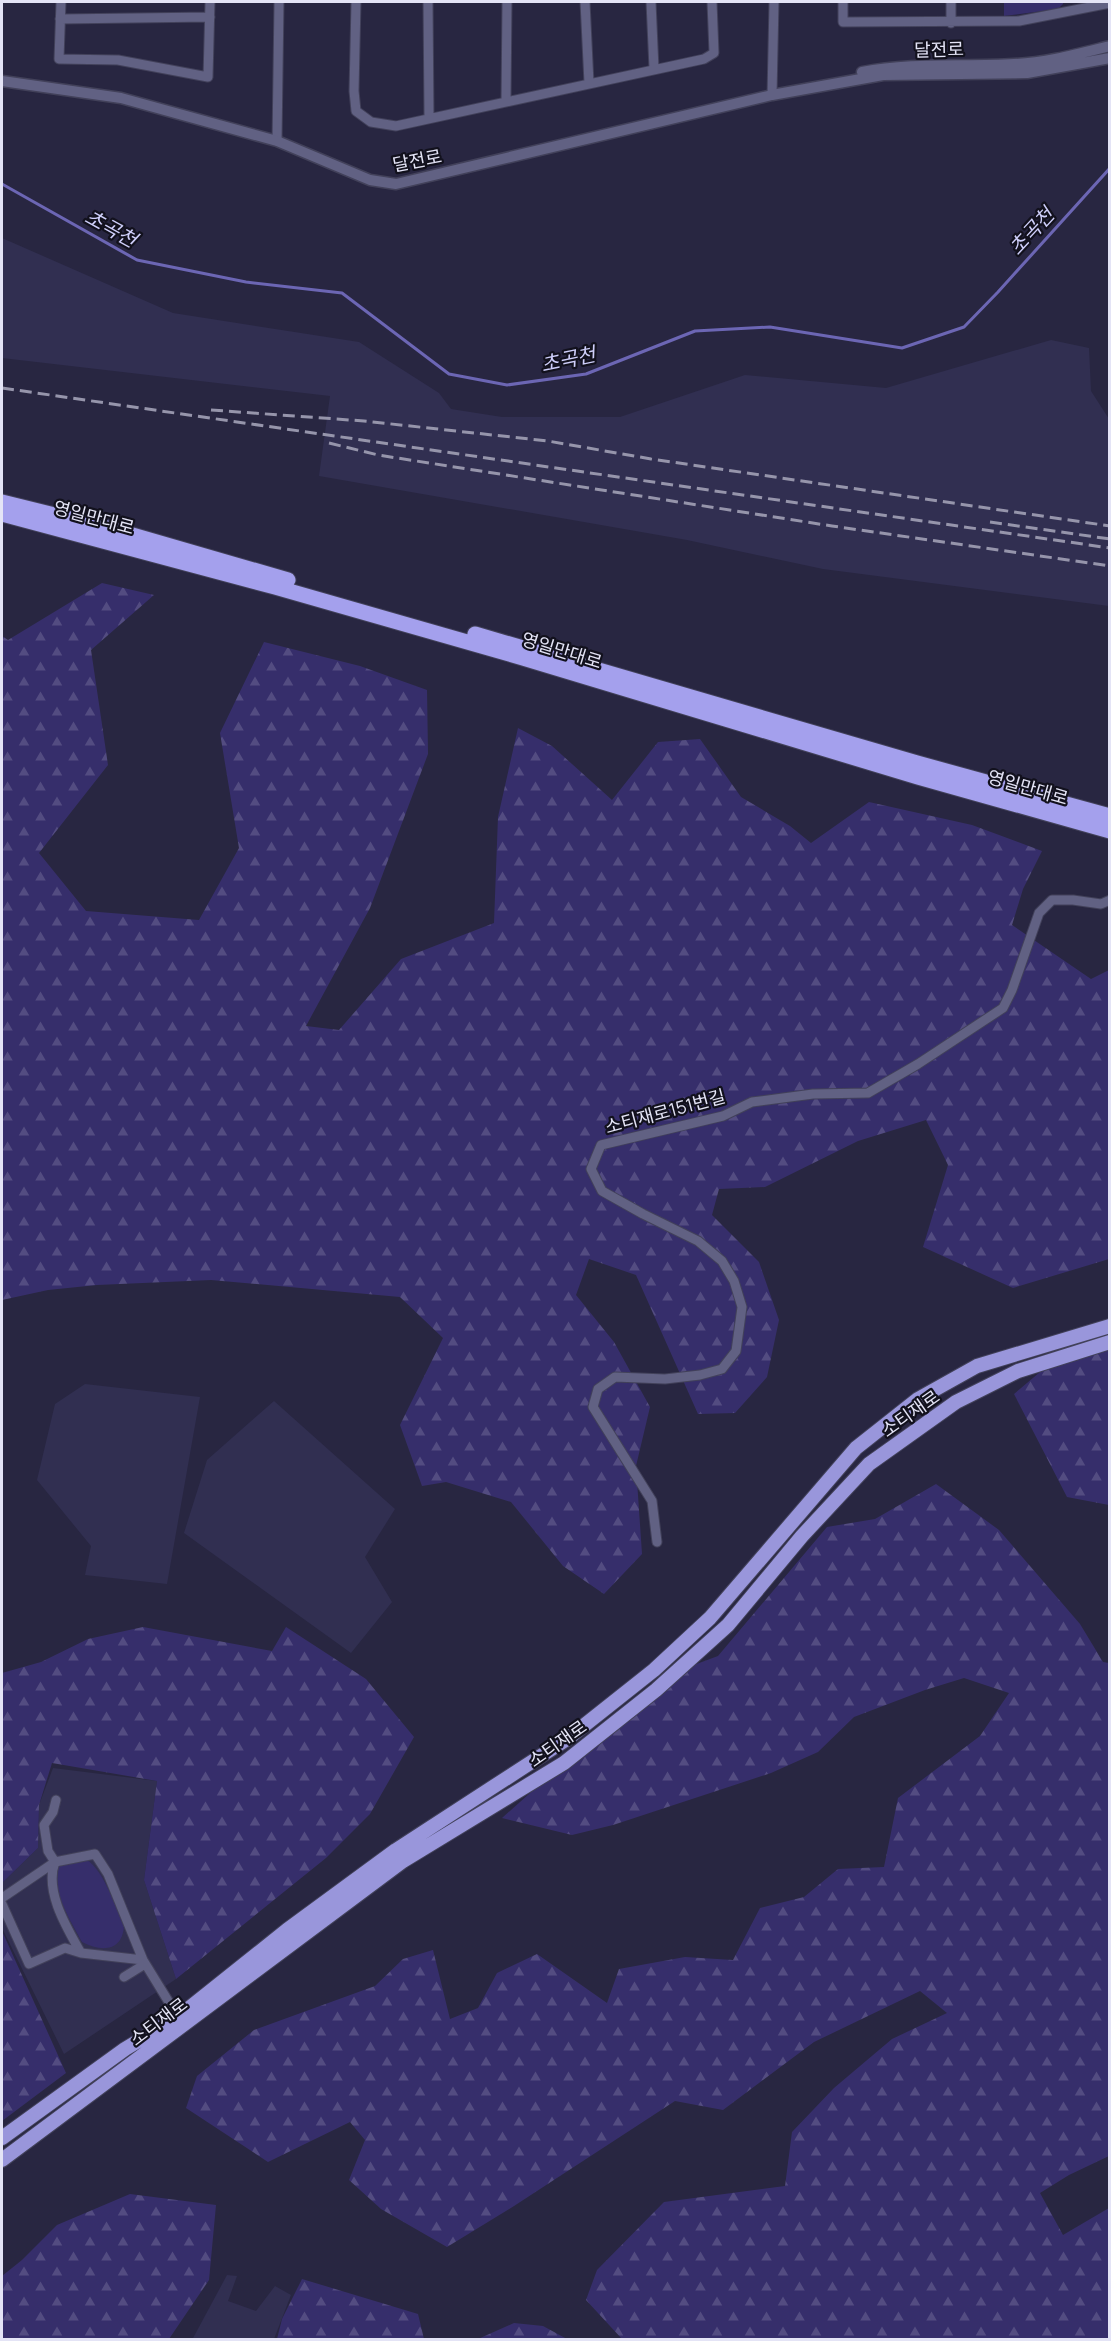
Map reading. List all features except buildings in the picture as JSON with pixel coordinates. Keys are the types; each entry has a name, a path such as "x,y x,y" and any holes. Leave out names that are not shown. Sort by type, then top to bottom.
{"highway":[{"name":"영일만대로","path":"2,502 179,548 917,763 1110,816"},
{"name":"영일만대로","path":"2,514 264,584 523,658 918,777 1110,831"},
{"path":"1048,798 1110,807"},
{"path":"1087,824 1110,835"}],"main road":[{"name":"소티재로","path":"2,2138 125,2049 178,2017 287,1929 396,1850 567,1739 654,1670 710,1618 856,1448 918,1399 977,1366 1110,1326"},
{"name":"소티재로","path":"2,2160 403,1861 564,1763 646,1697 728,1625 802,1536 868,1464 966,1397 1018,1371 1110,1342"}],"street":[{"path":"61,2 59,59 118,60 208,77 210,2"},
{"path":"277,141 279,2"},
{"path":"356,2 354,91 356,111 371,122 396,126 429,117 705,59 714,53 712,2"},
{"path":"429,2 429,117"},
{"path":"506,101 507,2"},
{"path":"585,2 590,83"},
{"path":"651,2 654,69"},
{"path":"772,95 774,2"},
{"path":"843,2 843,22 951,23 1019,21 1110,3"},
{"path":"951,2 951,23"},
{"path":"1065,2 1065,13"},
{"path":"60,19 210,17"},
{"name":"달전로","path":"772,95 785,86 886,67 1016,64 1044,61 1110,46"},
{"name":"달전로","path":"2,81 121,98 277,141 370,180 396,184 772,95 883,75 1027,73 1110,58"},
{"name":"소티재로151번길","path":"657,1542 652,1501 593,1407 598,1389 615,1377 665,1379 700,1375 722,1369 736,1351 742,1307 734,1281 722,1261 698,1241 602,1191 591,1169 601,1145 723,1116 752,1102 813,1094 868,1093 918,1064 1003,1008 1012,990 1038,913 1052,900 1101,904 1110,900"},
{"path":"55,1862 48,1851 44,1825 53,1812 56,1800"},
{"path":"2,1898 55,1862 95,1854 108,1874 144,1962 178,2017"},
{"path":"55,1862 51,1872 57,1902 81,1953"},
{"path":"2,1904 29,1964 65,1948 81,1953 144,1962"},
{"path":"124,1977 144,1962"}],"shaded area":[{"path":"2,238 173,313 359,342 439,393 451,409 502,417 620,417 745,375 886,388 1051,340 1089,348 1091,391 1109,419 1109,606 823,569 687,540 319,476 330,396 2,358"},
{"path":"85,1384 200,1397 167,1584 85,1575 91,1546 37,1480 55,1404"},
{"path":"274,1401 395,1509 365,1557 392,1602 351,1653 184,1533 207,1460"},
{"path":"53,1768 157,1781 144,1880 176,1979 64,2054 2,1928 2,1883 38,1848 39,1805"},
{"path":"227,2275 237,2276 228,2301 256,2311 275,2286 291,2295 274,2339 192,2340"}],"green space":[{"path":"1004,2 1063,2 1063,4 1058,9 1004,16"},
{"path":"102,583 154,595 91,650 108,765 39,853 86,911 199,920 239,848 220,733 264,642 360,666 427,690 428,754 370,908 306,1026 339,1030 401,959 494,923 498,817 518,728 552,746 612,800 658,742 700,739 741,797 790,826 811,843 869,802 972,825 1042,851 1023,889 1012,925 1091,979 1109,970 1109,1259 1013,1288 923,1247 948,1165 926,1120 858,1141 765,1187 719,1189 712,1215 759,1262 779,1320 767,1377 735,1413 698,1414 636,1275 589,1259 576,1295 614,1342 650,1407 636,1466 642,1554 604,1594 563,1566 511,1502 446,1482 422,1486 400,1425 443,1338 400,1297 211,1280 97,1285 48,1290 2,1300 2,636 8,640"},
{"path":"1109,1343 1109,1505 1067,1497 1014,1394 1046,1367"},
{"path":"936,1484 999,1530 1080,1624 1103,1662 1109,1663 1109,2156 1069,2175 1040,2193 1063,2235 1109,2208 1109,2339 622,2339 586,2300 597,2270 664,2202 785,2186 792,2132 834,2088 892,2039 947,2013 920,1991 814,2042 723,2110 675,2101 447,2247 381,2209 349,2180 365,2140 350,2122 268,2162 186,2108 197,2076 254,2030 375,1986 403,1959 433,1950 450,2019 478,2008 497,1973 537,1954 607,2003 619,1969 685,1957 733,1960 760,1908 804,1897 838,1869 884,1867 898,1798 980,1736 1009,1693 964,1678 925,1690 854,1717 818,1752 771,1773 613,1825 572,1835 502,1818 659,1678 718,1656 827,1527 875,1519"},
{"path":"143,1627 272,1651 286,1627 366,1679 414,1737 370,1814 326,1858 176,1979 144,1880 157,1781 52,1763 39,1805 38,1848 2,1883 2,1673 41,1662 88,1639"},
{"path":"83,1858 90,1862 102,1877 124,1925 120,1940 110,1947 96,1947 82,1942 60,1899 56,1875 60,1866 70,1859"},
{"path":"2,1931 66,2073 2,2121"},
{"path":"130,2194 216,2205 209,2280 169,2339 2,2339 2,2276 22,2260 57,2225"},
{"path":"302,2279 418,2314 424,2339 277,2339 282,2319"},
{"path":"514,2323 543,2326 567,2339 478,2339"}],"waterway":[{"name":"초곡천","path":"2,184 137,260 246,282 342,293 449,374 507,385 586,374 695,331 770,327 902,348 964,327 1110,168"}],"railway":[{"path":"2,388 1110,548"},
{"path":"211,410 364,421 548,441 651,459 1110,526"},
{"path":"329,443 378,455 832,526 1110,566"},
{"path":"990,522 1110,539"}]}
